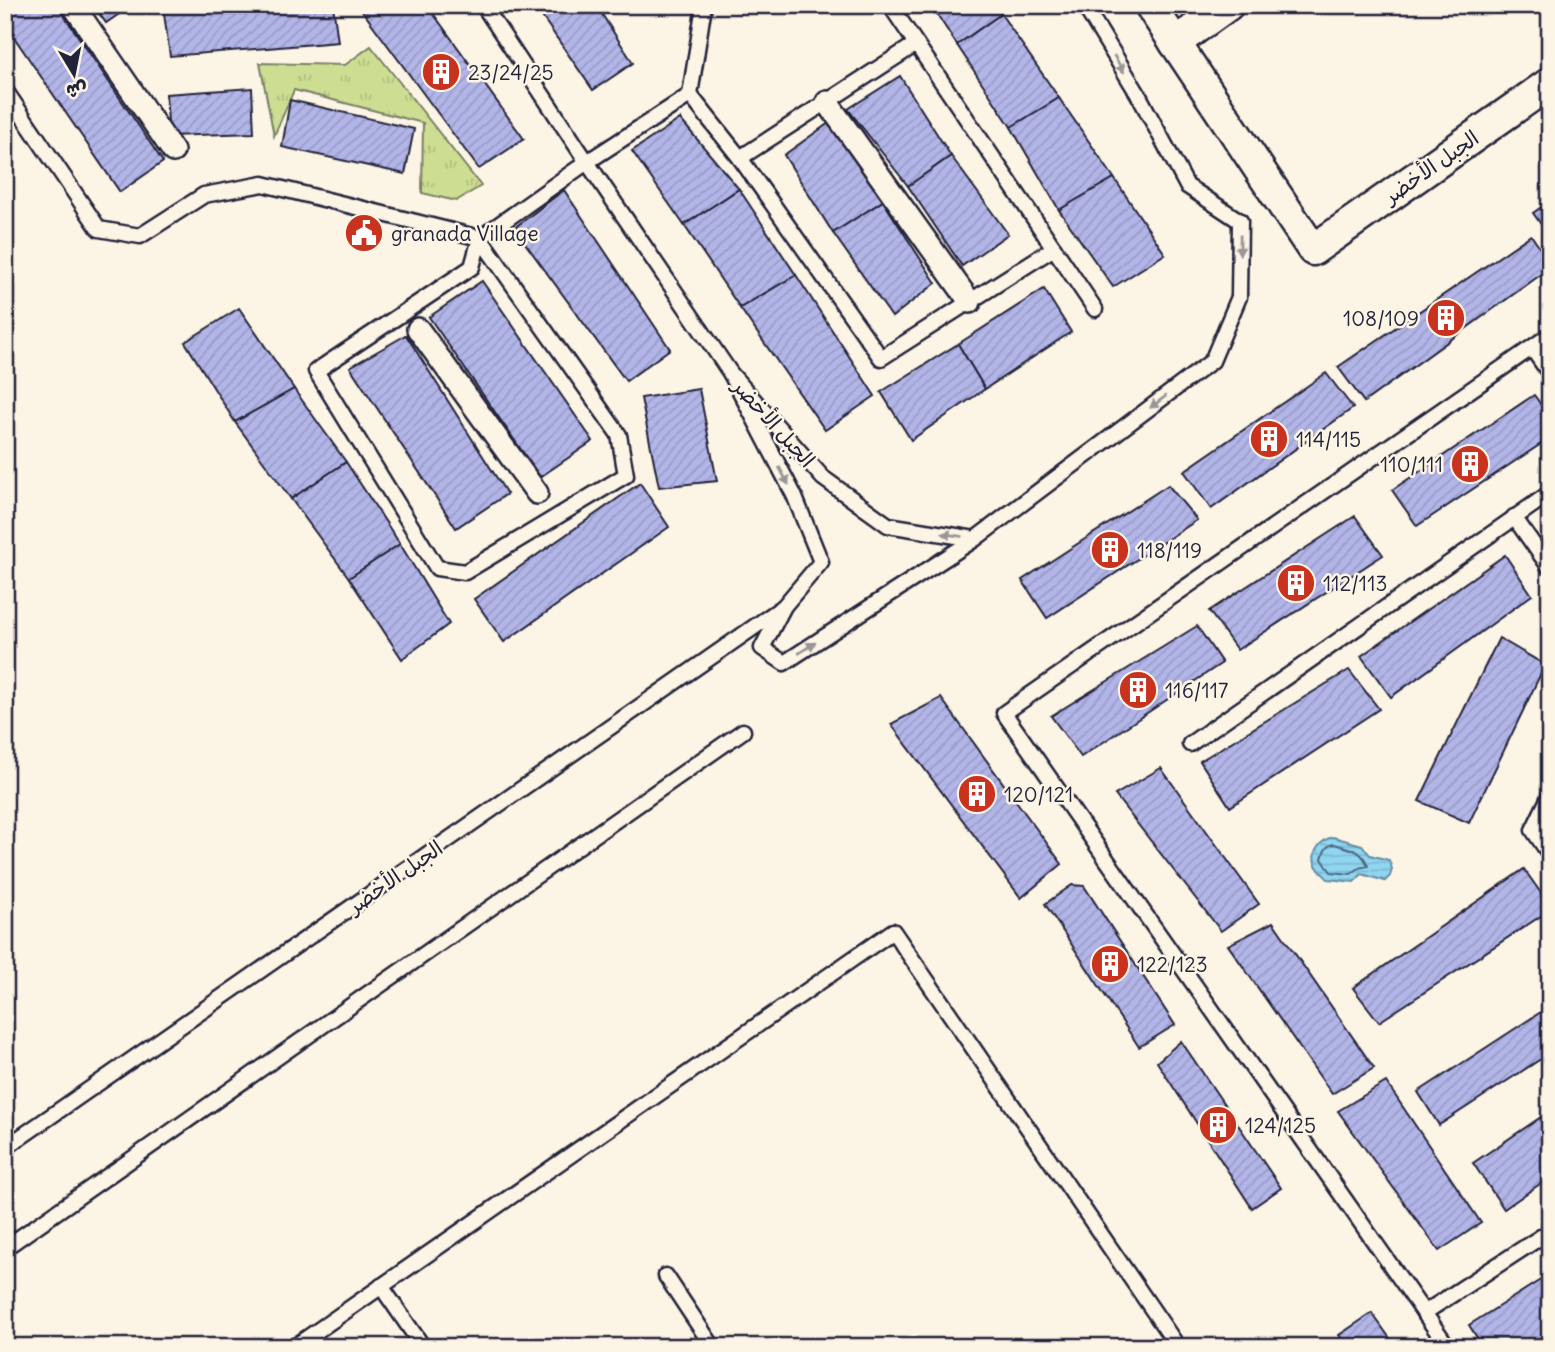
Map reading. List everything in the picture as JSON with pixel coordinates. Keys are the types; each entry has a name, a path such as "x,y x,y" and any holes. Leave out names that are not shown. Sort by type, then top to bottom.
{"street":[{"path":"73,5 173,151"},
{"path":"1150,5 1175,43 1228,5"},
{"name":"الجبل الأخضر","path":"1175,43 1313,250 1550,83"},
{"path":"827,102 970,302"},
{"path":"418,329 537,493"}],"lane":[{"path":"483,5 731,374"},
{"path":"704,5 690,95 740,158 881,358 1054,248"},
{"path":"890,5 1095,309"},
{"name":"الجبل الأخضر","path":"731,374 794,495 821,562 784,606 762,648 784,663 975,539 1212,361 1239,297 1240,221 1187,186 1138,94 1084,5"},
{"path":"740,158 916,44"},
{"path":"5,90 99,229 140,236 204,195 263,184 480,238 620,435 626,475 465,572 437,568 316,371 472,267 480,238 587,162 690,95"},
{"path":"1448,1347 1004,713 1550,335"},
{"path":"1532,348 1550,374"},
{"name":"الجبل الأخضر","path":"731,374 823,478 888,525 975,539"},
{"path":"1190,744 1550,493"},
{"path":"1514,517 1550,568"},
{"name":"الجبل الأخضر","path":"5,1148 784,606"},
{"path":"5,1248 743,731"},
{"path":"1550,794 1533,830 1550,855"},
{"path":"294,1347 893,931 1178,1347"},
{"path":"1424,1313 1550,1231"},
{"path":"666,1276 713,1347"},
{"path":"381,1286 423,1347"}],"green space":[{"path":"371,46 481,186 456,201 422,193 423,123 294,90 274,136 260,63 345,65"}],"water":[{"path":"1333,837 1362,845 1370,855 1389,860 1392,869 1390,876 1385,881 1362,874 1354,882 1328,879 1317,867 1314,856 1324,841"}],"building":[{"path":"5,5 57,5 163,162 120,192 5,24"},
{"path":"93,5 132,5 106,23"},
{"path":"333,5 338,42 170,56 163,7"},
{"name":"23/24/25","path":"358,5 427,5 524,139 479,169"},
{"path":"534,5 596,5 633,63 593,90"},
{"path":"931,5 995,5 1001,14 957,45"},
{"path":"1001,14 1059,98 1011,127 957,45"},
{"path":"900,76 951,156 908,186 848,109"},
{"path":"252,88 254,133 169,136 166,94"},
{"path":"1059,98 1114,178 1059,210 1011,127"},
{"path":"290,100 414,129 405,174 282,147"},
{"path":"680,119 739,189 684,225 632,151"},
{"path":"829,123 883,201 833,233 784,155"},
{"path":"951,156 1008,234 962,266 908,186"},
{"path":"1114,178 1165,254 1113,287 1059,210"},
{"path":"739,189 796,275 740,308 684,225"},
{"path":"564,190 670,349 626,381 514,228"},
{"path":"883,201 936,283 892,317 833,233"},
{"path":"1550,201 1550,237 1533,213"},
{"name":"108/109","path":"1531,235 1550,263 1550,268 1364,402 1338,367"},
{"path":"796,275 875,396 825,430 740,308"},
{"path":"482,281 593,441 540,477 429,317"},
{"path":"1044,289 1071,332 985,389 958,344"},
{"path":"239,308 294,389 235,422 185,342"},
{"path":"406,335 507,494 456,528 350,367"},
{"path":"958,344 985,389 911,440 881,392"},
{"name":"114/115","path":"1326,373 1353,408 1211,509 1184,471"},
{"path":"294,389 346,462 291,499 235,422"},
{"path":"699,389 717,481 659,487 641,398"},
{"name":"110/111","path":"1534,395 1550,417 1550,438 1417,526 1392,490"},
{"path":"346,462 400,544 349,578 291,499"},
{"path":"640,483 669,527 504,642 474,599"},
{"name":"118/119","path":"1168,485 1197,520 1047,618 1022,580"},
{"name":"112/113","path":"1355,516 1383,555 1237,650 1209,611"},
{"path":"400,544 449,624 402,659 349,578"},
{"path":"1505,555 1532,595 1391,697 1361,656"},
{"name":"116/117","path":"1197,626 1222,663 1081,757 1051,716"},
{"path":"1499,638 1545,665 1469,823 1419,801"},
{"path":"1349,670 1379,709 1230,807 1200,761"},
{"name":"120/121","path":"941,698 1062,864 1021,898 891,724"},
{"path":"1161,768 1259,904 1221,931 1115,795"},
{"path":"1524,869 1550,906 1550,910 1379,1022 1353,988"},
{"name":"122/123","path":"1072,885 1084,886 1175,1025 1139,1047 1045,904"},
{"path":"1273,922 1374,1068 1332,1094 1228,945"},
{"path":"1550,1006 1550,1053 1439,1125 1418,1092"},
{"name":"124/125","path":"1181,1041 1281,1188 1252,1208 1157,1062"},
{"path":"1386,1082 1481,1223 1439,1251 1338,1111"},
{"path":"1550,1111 1550,1177 1504,1209 1473,1163"},
{"path":"1550,1274 1550,1332 1527,1347 1483,1347 1469,1325"},
{"path":"1372,1313 1396,1347 1347,1347 1339,1335"}],"place":[{"name":"23/24/25","path":"441,72"},
{"name":"granada Village","path":"364,233"},
{"name":"108/109","path":"1446,318"},
{"name":"114/115","path":"1269,439"},
{"name":"110/111","path":"1470,464"},
{"name":"118/119","path":"1110,550"},
{"name":"112/113","path":"1296,583"},
{"name":"116/117","path":"1138,690"},
{"name":"120/121","path":"977,794"},
{"name":"122/123","path":"1110,964"},
{"name":"124/125","path":"1218,1125"}]}
